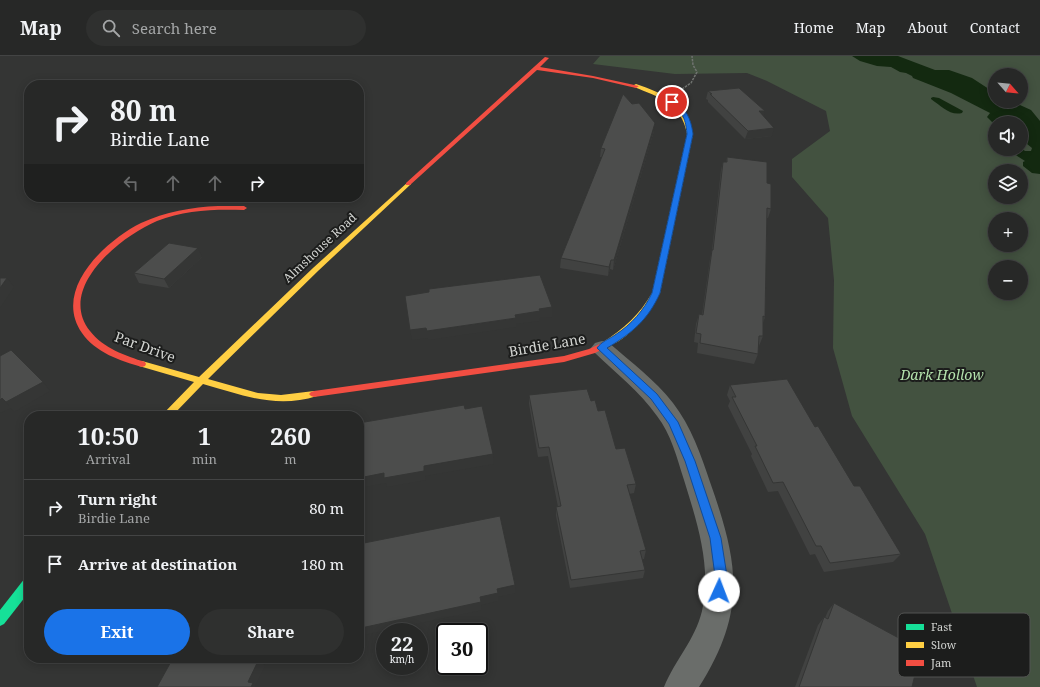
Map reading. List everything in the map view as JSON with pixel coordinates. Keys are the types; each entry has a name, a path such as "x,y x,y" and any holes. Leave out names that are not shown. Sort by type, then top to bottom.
{"street":[{"name":"Almshouse Road","path":"171,411 200,380 336,249 550,56"},
{"name":"Birdie Lane","path":"200,380 258,396 289,398 564,359 602,348 631,328 649,309 654,297 690,134 690,125 682,110 672,102 649,91 623,83 536,68"},
{"name":"Par Drive","path":"200,380 130,359 99,344 90,337 84,329 77,313 77,300 83,281 95,262 109,248 141,226 169,215 197,208 244,208"},
{"path":"602,348 654,396 673,422 690,461 715,538 721,576 715,618 705,647 692,671 680,687"},
{"path":"0,620 24,589"}],"path":[{"path":"680,90 691,83 697,72 693,65 692,56"}],"green space":[{"name":"Dark Hollow","path":"600,56 1040,56 1040,687 977,687 974,677 1030,677 1030,613 952,613 925,534 852,416 833,348 834,280 828,218 792,177 792,159 830,131 826,111 767,81 747,73 675,74 593,64"}],"shaded area":[{"path":"852,56 898,56 935,70 949,70 972,78 988,88 988,108 1027,108 1031,110 1040,121 1040,174 1032,173 1028,170 1028,164 1023,164 1025,161 1017,156 1028,156 1028,151 1031,151 1032,148 1028,145 1028,116 988,116 988,118 987,117 990,113 951,93 913,78 906,73 900,72 891,67 877,66 860,61"},
{"path":"933,97 939,98 963,111 962,113 958,114 946,110 931,99"}],"building":[{"path":"739,88 765,111 759,111 774,128 748,131 708,91"},
{"path":"623,94 632,104 639,103 655,123 614,260 611,260 609,267 561,258 605,149 601,148"},
{"path":"727,157 767,162 767,183 771,184 771,209 767,208 765,317 763,316 763,336 759,336 758,354 700,343 701,334 696,333 699,314 703,315 713,250 723,162 727,162"},
{"path":"169,243 198,248 164,279 134,273"},
{"path":"540,275 552,307 539,309 540,311 515,315 516,318 427,331 426,328 410,330 405,296 429,292 429,289"},
{"path":"0,278 7,278 0,288"},
{"path":"11,350 43,382 6,402 2,398 0,400 0,356"},
{"path":"787,379 815,427 818,426 854,486 860,486 901,554 830,563 821,546 816,546 783,482 773,483 755,446 757,446 732,397 736,397 730,385"},
{"path":"587,389 591,401 595,400 598,411 605,410 616,449 625,448 636,484 627,485 646,550 640,551 645,570 571,580 556,507 561,506 549,447 539,448 529,395"},
{"path":"464,405 465,409 482,406 493,454 424,466 424,471 384,478 384,473 364,477 364,422"},
{"path":"500,516 515,585 497,589 498,593 480,597 481,602 384,623 376,623 376,625 364,627 364,543"},
{"path":"834,603 898,638 898,677 914,677 912,687 799,687 824,617 828,619"},
{"path":"170,663 257,663 248,682 253,683 251,687 157,687"}],"traffic: fast":[{"path":"0,620 24,589"}],"traffic: slow":[{"path":"606,344 622,334 641,316 656,293 690,134 688,124 679,108 663,97 636,86"},
{"path":"171,411 285,298 408,184"},
{"path":"142,364 258,396 281,399 314,394"}],"traffic: jam":[{"path":"408,184 547,58"},
{"path":"536,68 593,77 636,86"},
{"path":"142,364 126,359 103,348 85,331 78,315 77,299 82,284 91,269 102,255 130,232 155,220 180,212 205,208 244,208"},
{"path":"314,394 564,359 592,351 606,344"}],"route":[{"path":"672,102 682,110 688,120 690,125 690,134 656,293 649,309 641,318 631,328 602,348 654,396 665,409 673,422 690,461 707,509 715,538 721,576 719,591"}]}
